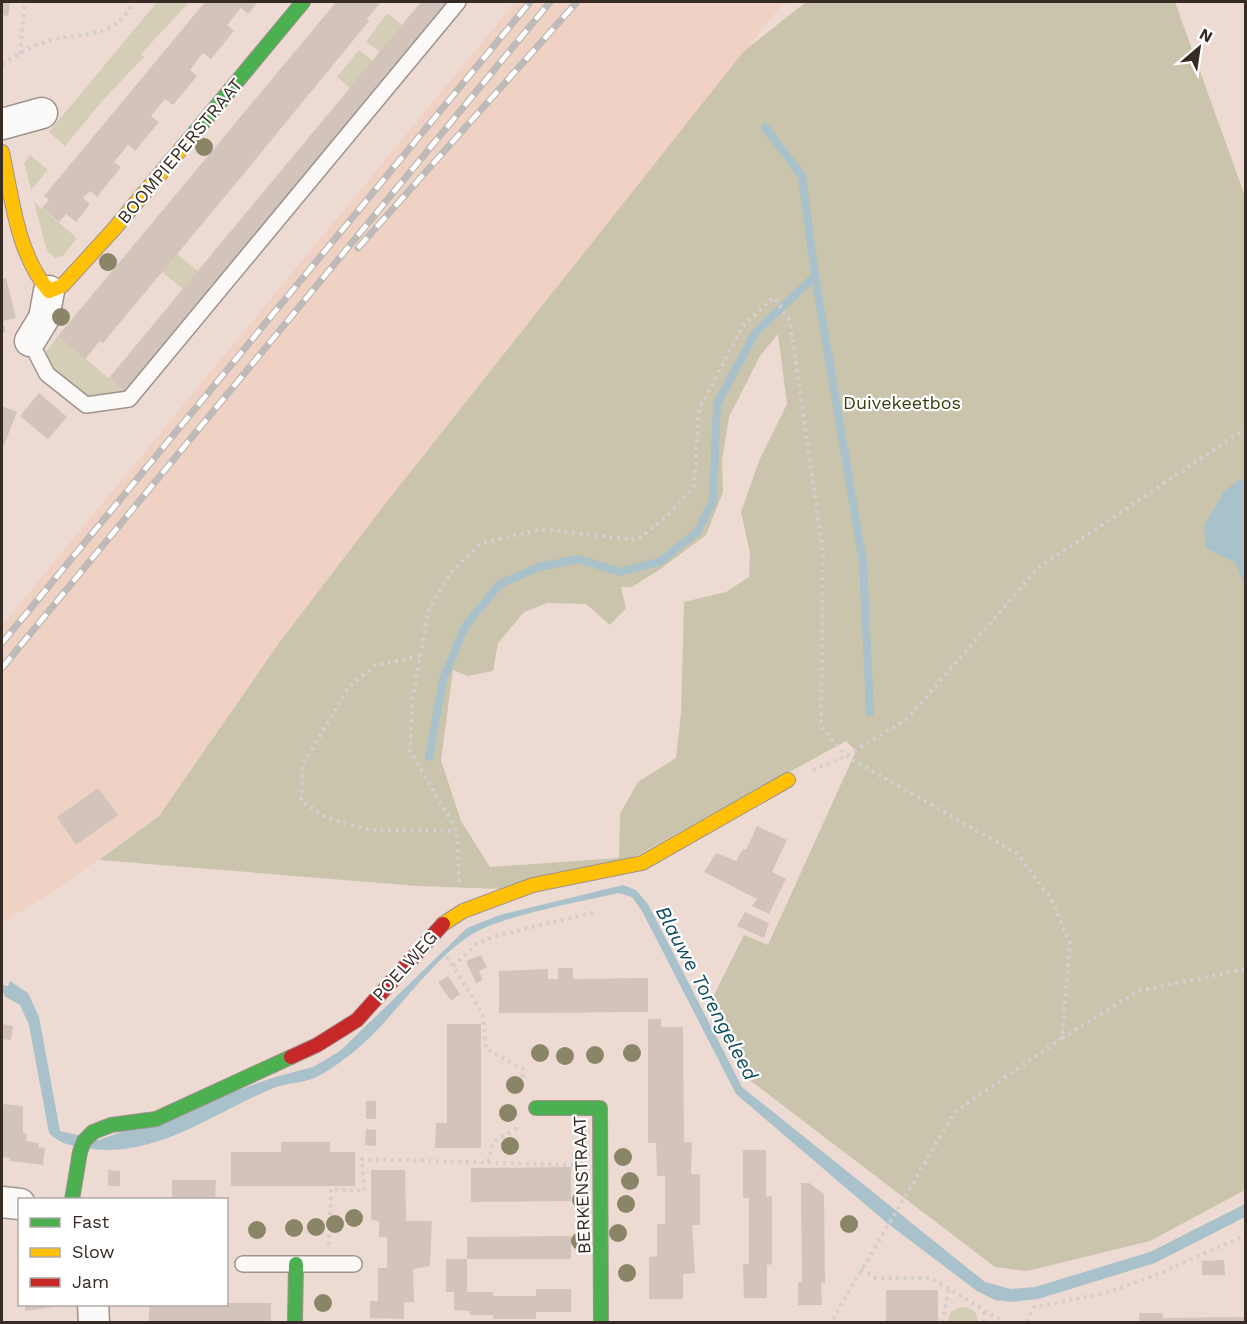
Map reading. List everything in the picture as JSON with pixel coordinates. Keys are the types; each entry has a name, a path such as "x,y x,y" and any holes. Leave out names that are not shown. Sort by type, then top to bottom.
{"street":[{"name":"BOOMPIEPERSTRAAT","path":"49,291 62,286 114,230 303,2"},
{"path":"2,124 42,113"},
{"path":"2,152 30,265 39,283 49,291 44,318 30,341"},
{"name":"POELWEG","path":"72,1198 80,1152 84,1141 93,1132 111,1125 156,1119 317,1045 357,1020 431,935 463,911 533,885 642,863 788,780"},
{"name":"BERKENSTRAAT","path":"529,1107 600,1108 601,1323"},
{"path":"2,1202 18,1204"},
{"path":"295,1323 296,1264"},
{"path":"93,1306 94,1323"}],"lane":[{"path":"30,341 47,374 86,405 129,399 458,2"},
{"path":"243,1264 354,1264"}],"path":[{"path":"20,54 25,2"},
{"path":"2,64 48,41 110,29 127,14 133,2"},
{"path":"463,911 456,864 457,831 410,751 412,701 428,612 450,573 480,544 541,529 636,540 665,518 694,486 699,409 743,327 774,297 790,321 823,552 821,726 846,756 1017,854 1052,901 1070,942 1062,1038"},
{"path":"788,780 846,756 907,719 1038,568 1245,428"},
{"path":"420,656 374,666 348,688 303,765 301,801 328,818 370,830 457,831"},
{"path":"453,966 477,944 495,936 595,912"},
{"path":"449,960 483,1015 486,1049 523,1069 529,1107 525,1124 493,1142 488,1162"},
{"path":"831,1323 885,1227 900,1207 955,1112 1062,1038 1138,991 1245,969"},
{"path":"329,1264 331,1189 364,1191 362,1159 601,1166"},
{"path":"1027,1323 1035,1306 1106,1293 1158,1274 1245,1235"},
{"path":"861,1269 876,1278 931,1278 1004,1323"},
{"path":"942,1323 949,1289"},
{"path":"984,1311 984,1323"}],"shaded area":[{"path":"157,2 189,2 141,54 144,57 103,100 65,146 49,132"},
{"path":"515,2 784,2 385,504 279,643 159,816 59,888 2,923 2,625"},
{"path":"387,13 402,25 380,52 366,42"},
{"path":"359,50 373,61 350,88 337,77"},
{"path":"30,155 48,170 31,190 24,163"},
{"path":"34,202 77,238 63,256 55,258 47,251"},
{"path":"177,254 198,271 183,289 162,272"},
{"path":"58,336 125,392 86,396 54,369 45,353"},
{"path":"961,1307 973,1311 977,1315 978,1322 947,1322 951,1312"}],"green space":[{"name":"Duivekeetbos","path":"806,2 1175,2 1245,196 1245,1190 1150,1241 1027,1271 995,1267 751,1081 711,1001 744,935 768,945 856,751 846,741 612,869 500,889 417,886 99,860 159,816 279,643 385,504 744,51","holes":["778,334 787,404 759,461 741,512 750,553 749,577 726,592 684,602 681,714 676,758 638,782 620,814 619,858 490,867 461,821 441,760 453,670 468,676 493,671 498,643 524,612 547,603 586,604 610,625 626,608 621,587 632,587 706,535 723,492 722,460 729,417 760,356"]}],"water":[{"path":"1245,477 1245,588 1236,563 1206,548 1204,526 1225,490"},
{"path":"623,885 636,890 648,904 742,1087 985,1282 1011,1289 1035,1287 1150,1252 1245,1204 1245,1217 1155,1263 1038,1299 1012,1302 995,1300 977,1291 887,1223 736,1094 642,911 632,897 618,893 519,916 482,929 452,949 376,1031 328,1071 312,1079 276,1087 184,1131 160,1141 136,1147 111,1150 85,1148 61,1142 49,1133 29,1025 20,1005 4,996 10,981 28,993 39,1017 60,1131 99,1140 275,1077 313,1067 340,1051 467,928 500,915"}],"building":[{"path":"2,2 10,2 8,16 2,15"},
{"path":"205,2 258,2 248,14 241,8 227,25 234,31 211,59 203,53 190,70 197,76 173,105 165,99 151,116 159,122 135,151 128,145 114,162 121,167 97,197 90,191 83,198 90,204 76,222 66,214 59,222 42,208 49,200 44,196"},
{"path":"336,2 381,2 367,19 369,21 237,182 103,343 100,341 85,359 58,336"},
{"path":"421,2 449,2 125,392 109,378"},
{"path":"6,278 16,318 3,321 6,332 2,333 2,279"},
{"path":"39,393 67,417 48,439 20,416"},
{"path":"2,406 17,412 2,450"},
{"path":"98,788 118,815 76,845 57,817"},
{"path":"757,826 787,840 772,872 786,879 769,914 752,906 757,899 704,872 716,853 736,861 743,849 746,850"},
{"path":"745,912 769,923 764,938 737,926"},
{"path":"481,955 487,967 479,971 483,980 476,983 466,961"},
{"path":"558,968 573,968 573,979 648,978 648,1012 499,1013 499,971 548,969 548,979 558,979"},
{"path":"448,976 460,994 451,1001 438,982"},
{"path":"648,1019 661,1019 661,1027 683,1027 684,1142 692,1142 691,1174 700,1174 700,1225 692,1225 695,1273 683,1274 683,1299 649,1299 649,1257 657,1256 657,1224 665,1224 665,1176 657,1176 656,1143 648,1143"},
{"path":"2,1024 13,1026 11,1040 2,1039"},
{"path":"447,1024 481,1024 481,1148 435,1148 436,1123 447,1123"},
{"path":"366,1101 376,1101 376,1119 366,1119"},
{"path":"2,1104 23,1106 23,1133 27,1134 26,1141 39,1143 38,1147 45,1148 43,1165 10,1161 10,1158 2,1157"},
{"path":"366,1129 376,1130 376,1146 365,1145"},
{"path":"281,1142 330,1142 330,1152 355,1152 355,1186 231,1186 231,1152 281,1152"},
{"path":"743,1150 766,1150 766,1197 772,1196 772,1264 767,1265 767,1298 744,1298 743,1264 749,1264 749,1198 743,1198"},
{"path":"571,1167 571,1201 471,1202 471,1168"},
{"path":"108,1170 120,1171 120,1186 108,1186"},
{"path":"371,1170 405,1170 406,1221 432,1221 430,1266 413,1269 414,1302 404,1302 404,1319 370,1318 370,1301 378,1301 378,1268 387,1268 387,1237 379,1237 379,1221 371,1220"},
{"path":"172,1180 216,1180 215,1198 172,1198"},
{"path":"801,1183 809,1183 824,1194 825,1283 821,1283 822,1305 798,1305 798,1282 802,1282"},
{"path":"571,1236 571,1259 467,1259 467,1237"},
{"path":"446,1259 467,1259 467,1292 493,1292 493,1296 536,1296 536,1289 571,1289 571,1312 536,1312 536,1319 493,1319 493,1315 470,1315 470,1311 454,1310 454,1292 446,1292"},
{"path":"1224,1260 1225,1275 1202,1275 1202,1261"},
{"path":"886,1290 938,1290 938,1322 886,1322"},
{"path":"228,1303 271,1303 271,1322 149,1322 149,1306 228,1306"},
{"path":"25,1306 54,1306 54,1307 25,1311"},
{"path":"1139,1313 1162,1313 1163,1318 1245,1317 1245,1322 1139,1322"}],"waterway":[{"path":"765,127 802,176 815,276 863,562 870,712"},
{"path":"429,757 443,680 465,626 500,584 539,567 578,559 620,572 661,561 697,532 713,501 717,404 755,333 815,276"},
{"name":"Blauwe Torengeleed","path":"2,989 16,992"}],"railway":[{"path":"2,643 530,2"},
{"path":"2,668 550,2"},
{"path":"358,248 577,2"}],"traffic: fast":[{"path":"191,137 303,2"},
{"path":"72,1198 80,1152 84,1141 93,1132 111,1125 156,1119 291,1057"},
{"path":"536,1108 600,1108 601,1322"},
{"path":"295,1322 296,1264"}],"traffic: slow":[{"path":"2,152 23,243 38,276 49,291 62,286 114,229 191,137"},
{"path":"443,924 463,911 533,885 642,863 788,780"}],"traffic: jam":[{"path":"291,1057 317,1045 357,1020 443,924"}]}
